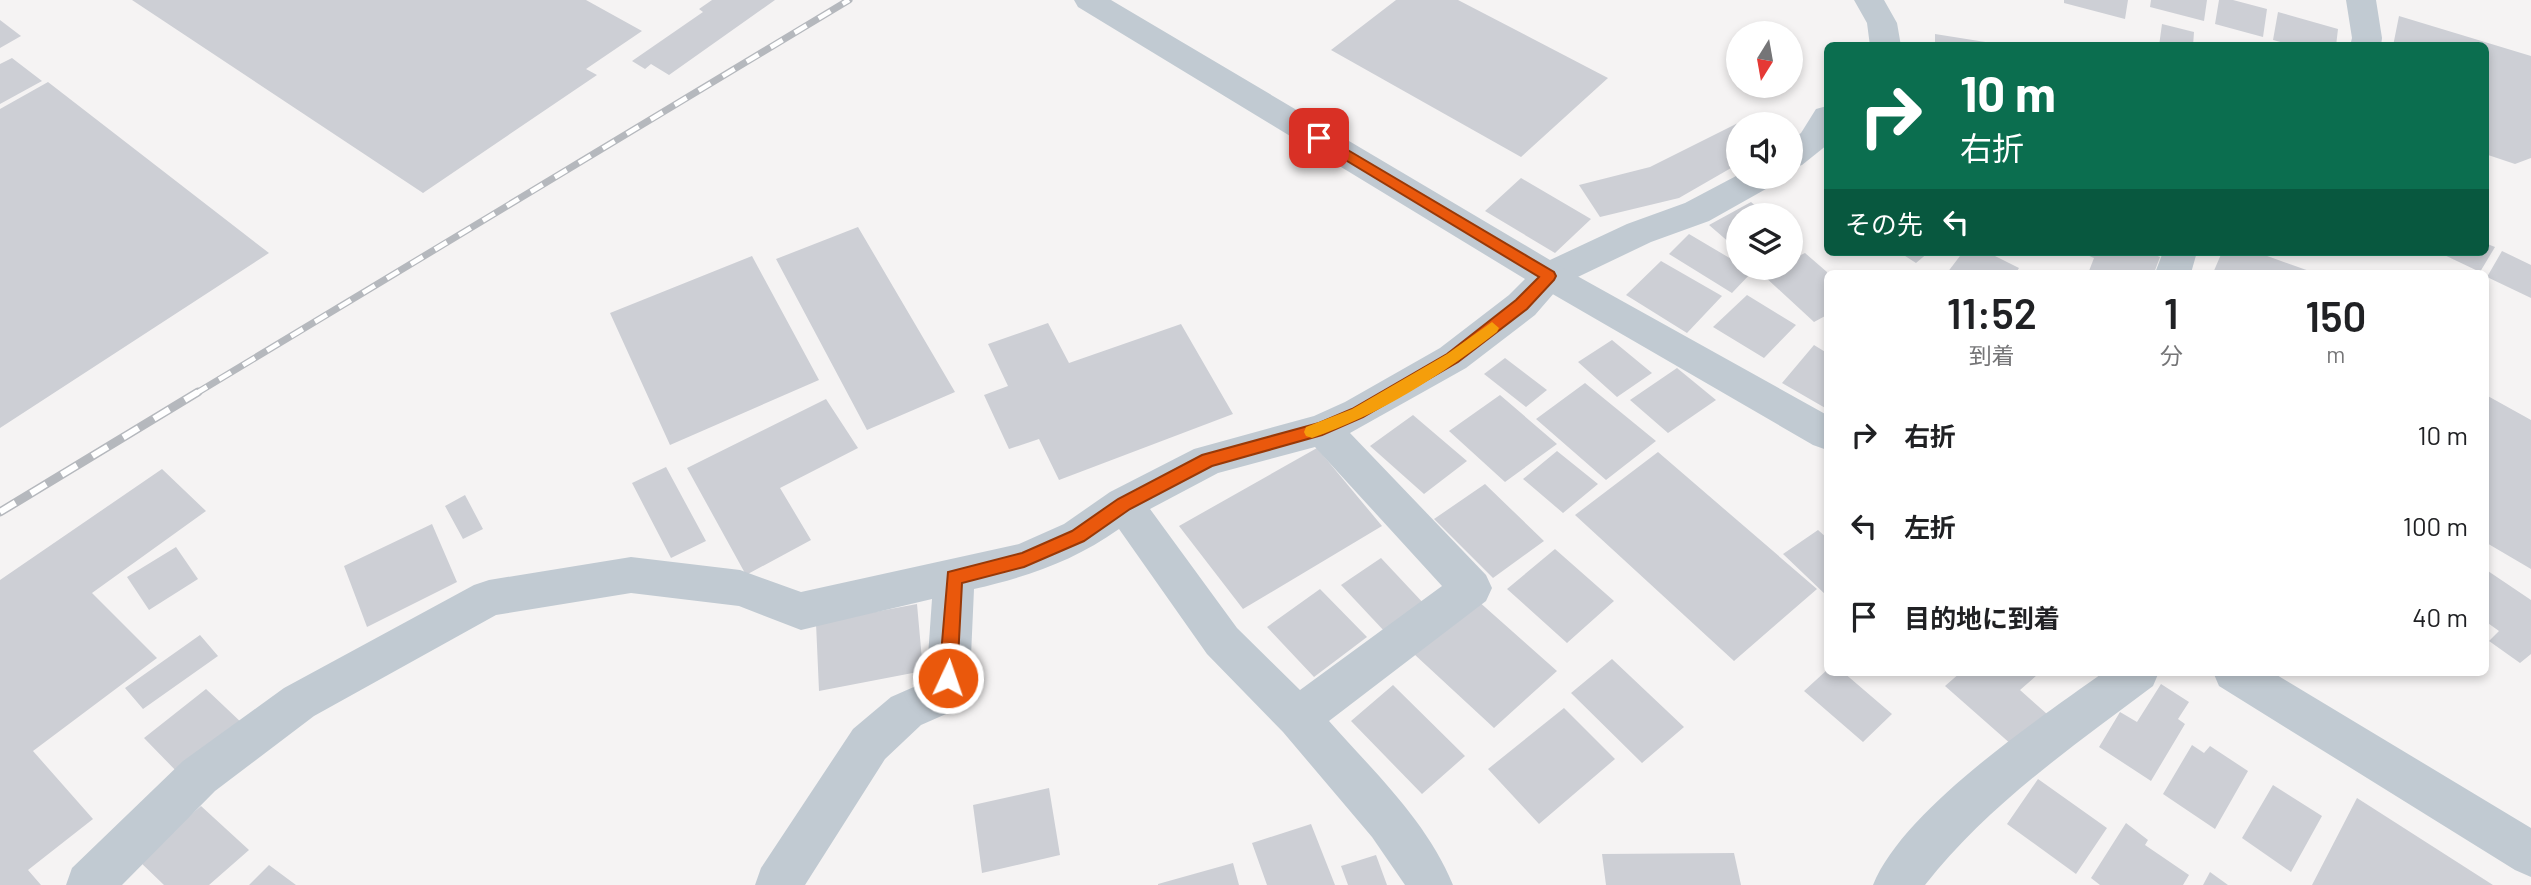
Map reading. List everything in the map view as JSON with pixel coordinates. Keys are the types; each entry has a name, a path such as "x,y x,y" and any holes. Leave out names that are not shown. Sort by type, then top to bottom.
{"street":[{"path":"1090,0 1549,276 1824,432"},
{"path":"1869,0 1882,23 1885,42"},
{"path":"2361,0 2366,42"},
{"path":"1803,148 1813,141 1824,122"},
{"path":"95,883 199,776 299,702 489,598 631,575 740,588 801,611 1024,560 1078,536 1124,504 1208,460 1322,429 1357,413 1452,358 1522,304 1549,276 1639,233 1697,212 1739,189"},
{"path":"1298,718 1471,588 1322,429"},
{"path":"1124,504 1222,641 1298,718 1388,821 1415,857 1430,885"},
{"path":"778,885 870,744 906,710 931,701 948,678 954,577"},
{"path":"1896,885 1916,858 2000,776 2133,676"},
{"path":"2241,676 2531,854"}],"building":[{"path":"132,0 586,0 642,31 586,69 597,75 423,193"},
{"path":"712,0 775,0 669,75 651,64 645,69 632,61 703,12 699,9"},
{"path":"1396,0 1458,0 1608,78 1521,157 1331,50"},
{"path":"2064,0 2128,0 2125,19 2064,3"},
{"path":"2151,0 2207,0 2204,21 2150,7"},
{"path":"2219,0 2233,0 2267,9 2263,37 2215,24"},
{"path":"2278,12 2338,29 2336,42 2273,40"},
{"path":"2399,16 2485,42 2394,42"},
{"path":"0,20 21,36 0,48"},
{"path":"2162,24 2194,32 2193,42 2160,42"},
{"path":"1935,34 1985,42 1935,42"},
{"path":"2489,43 2531,56 2531,158 2515,164 2489,155"},
{"path":"12,58 42,81 0,104 0,64"},
{"path":"48,82 269,253 0,428 0,109"},
{"path":"1726,129 1726,171 1679,198 1600,217 1579,185 1650,167"},
{"path":"1521,178 1591,219 1555,253 1485,211"},
{"path":"1726,216 1726,240 1709,225"},
{"path":"858,227 955,392 867,430 776,259"},
{"path":"1689,234 1726,256 1726,280 1744,280 1732,293 1669,254"},
{"path":"2489,245 2495,247 2481,270 2446,256 2489,256"},
{"path":"2502,251 2531,265 2531,298 2489,278"},
{"path":"1805,253 1825,270 1824,317 1814,322 1768,280 1803,280"},
{"path":"752,256 819,380 670,445 610,313"},
{"path":"1905,256 1924,256 1916,263"},
{"path":"1960,256 1995,256 2019,268 2018,270 1949,270"},
{"path":"2089,256 2160,257 2155,270 2089,270 2094,258"},
{"path":"2220,256 2267,256 2307,270 2214,270"},
{"path":"1661,261 1722,296 1687,333 1626,295"},
{"path":"1747,295 1796,325 1764,358 1713,327"},
{"path":"1048,323 1069,363 1181,324 1233,414 1059,480 1039,439 1009,449 984,395 1008,386 988,344"},
{"path":"1612,340 1652,373 1617,397 1578,362"},
{"path":"1814,345 1824,351 1824,407 1782,383"},
{"path":"1505,358 1547,390 1526,407 1484,374"},
{"path":"1677,368 1716,400 1668,433 1630,400"},
{"path":"1585,383 1656,441 1606,480 1536,419"},
{"path":"1500,395 1557,444 1505,482 1449,431"},
{"path":"2489,397 2531,420 2531,569 2489,544"},
{"path":"826,399 858,448 780,488 811,540 746,575 687,468"},
{"path":"1413,415 1467,461 1424,494 1370,446"},
{"path":"1317,448 1382,526 1243,609 1179,526"},
{"path":"1557,451 1598,484 1563,513 1523,479"},
{"path":"1658,452 1817,589 1734,661 1575,515"},
{"path":"666,467 706,541 671,558 632,483"},
{"path":"162,469 206,511 92,593 157,658 33,751 93,819 28,870 41,885 0,885 0,580"},
{"path":"1485,484 1544,541 1493,578 1434,519"},
{"path":"465,495 483,529 463,539 445,506"},
{"path":"432,524 457,582 367,627 344,566"},
{"path":"1818,530 1824,535 1824,593 1783,554"},
{"path":"176,547 198,579 149,610 127,577"},
{"path":"1555,549 1614,601 1567,643 1507,589"},
{"path":"1381,558 1426,606 1386,633 1341,585"},
{"path":"2489,572 2531,600 2531,654 2520,663 2489,641 2499,631 2489,624"},
{"path":"1320,589 1367,637 1314,677 1267,627"},
{"path":"1477,600 1557,671 1494,728 1414,654"},
{"path":"917,604 923,671 819,691 816,623"},
{"path":"200,635 218,656 143,709 125,688"},
{"path":"1612,659 1684,727 1642,763 1571,693"},
{"path":"1824,673 1824,676 1848,676 1892,714 1863,742 1804,691"},
{"path":"1956,676 2036,676 2020,690 2047,714 2012,745 1945,686"},
{"path":"2161,684 2189,702 2178,719 2185,724 2151,781 2099,747 2120,712 2137,722"},
{"path":"1393,685 1465,756 1422,794 1351,721"},
{"path":"206,689 244,725 182,777 144,738"},
{"path":"1564,708 1615,759 1539,824 1488,769"},
{"path":"2192,745 2204,753 2210,746 2248,771 2215,829 2163,794"},
{"path":"2038,779 2107,828 2076,874 2007,824"},
{"path":"2273,785 2322,816 2291,872 2242,838"},
{"path":"1049,788 1060,855 982,873 973,805"},
{"path":"2357,798 2493,885 2312,885"},
{"path":"201,806 249,850 209,885 164,885 138,860"},
{"path":"2126,823 2148,840 2145,845 2189,875 2183,885 2100,885 2091,878"},
{"path":"1311,824 1335,885 1267,885 1252,843"},
{"path":"1734,853 1741,885 1606,885 1602,854"},
{"path":"1376,855 1387,885 1348,885 1341,866"},
{"path":"1233,863 1239,885 1158,885 1158,884"},
{"path":"269,865 296,885 249,885"},
{"path":"2210,872 2228,885 2203,885"}],"railway":[{"path":"195,394 849,0"},
{"path":"0,512 198,392"}],"slow traffic":[{"path":"1312,432 1357,413 1452,358 1492,328"}],"route":[{"path":"948,678 954,577 1024,560 1078,536 1124,504 1208,460 1322,429 1357,413 1452,358 1522,304 1549,276 1319,138"}]}
